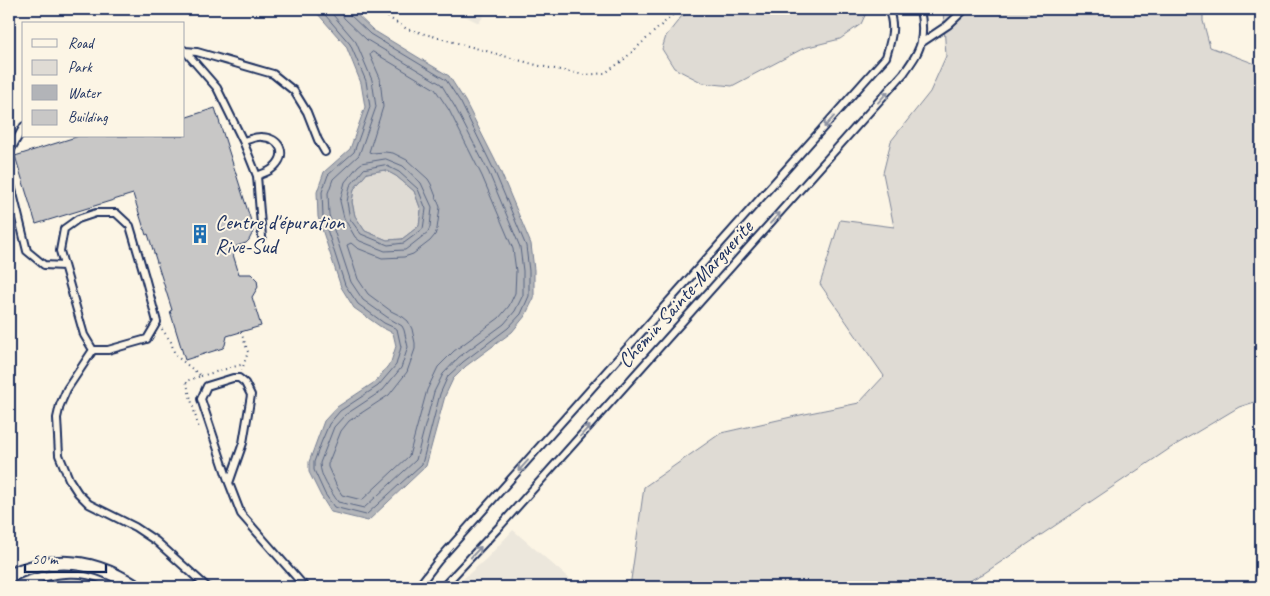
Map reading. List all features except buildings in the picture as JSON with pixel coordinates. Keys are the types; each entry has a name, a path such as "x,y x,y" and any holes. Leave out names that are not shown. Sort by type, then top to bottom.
{"street":[{"path":"9,576 21,570 44,564 55,562 73,563 102,569 136,587"}],"lane":[{"name":"Chemin Sainte-Marguerite","path":"418,587 438,561 886,57 892,37 892,17 888,9"},
{"name":"Chemin Sainte-Marguerite","path":"443,587 904,73 913,60 921,42 922,21 920,9"},
{"path":"921,42 948,25 966,9"},
{"path":"185,50 217,88 243,141 257,176 262,237"},
{"path":"185,50 273,74 294,91 307,112 325,152"},
{"path":"9,154 22,129"},
{"path":"243,141 260,136 274,140 280,145 282,153 279,161 274,167 257,176"},
{"path":"9,177 27,251 44,265 64,266"},
{"path":"96,213 116,213 130,226 157,322 147,339 108,350 93,350 84,335 60,251 64,229 78,220 96,213"},
{"path":"93,350 67,389 57,418 59,455 69,479 78,494 89,504 135,527 156,541 208,587"},
{"path":"229,483 243,444 251,395 245,383 239,378 207,386 202,399 229,483 241,514 305,587"},
{"path":"41,587 72,582 99,587"}],"path":[{"path":"375,9 407,29 540,66 585,75 605,73 622,62 679,9"},
{"path":"157,322 171,342 175,355 200,376"},
{"path":"239,378 248,352 241,332"},
{"path":"200,429 186,381 244,364"}],"shaded area":[{"path":"451,9 488,9 479,23"},
{"path":"513,530 579,587 454,587 487,558"}],"green space":[{"path":"695,9 868,9 861,24 840,39 804,48 732,86 703,83 674,68 662,49 666,36 681,17"},
{"path":"943,9 1203,9 1203,21 1210,47 1261,66 1261,400 1239,407 1172,447 983,574 956,587 630,587 644,487 721,433 859,403 884,376 820,284 840,220 894,227 883,173 891,141 930,92 946,56"},
{"path":"385,170 396,176 414,191 421,210 419,226 402,239 387,240 365,231 355,216 352,202 354,189 367,173"}],"water":[{"path":"312,9 351,9 373,30 449,76 465,101 499,168 531,244 534,270 534,298 525,316 512,332 466,366 453,379 445,396 426,466 368,521 331,512 309,472 309,462 324,421 337,407 375,382 391,362 396,346 393,333 354,308 341,287 318,217 317,192 324,172 350,149 365,107 361,83 346,46","holes":["385,170 396,176 414,191 421,210 419,226 402,239 387,240 365,231 355,216 352,202 354,189 367,173"]}],"place":[{"name":"Centre d'épuration Rive-Sud","path":"200,234"}]}
